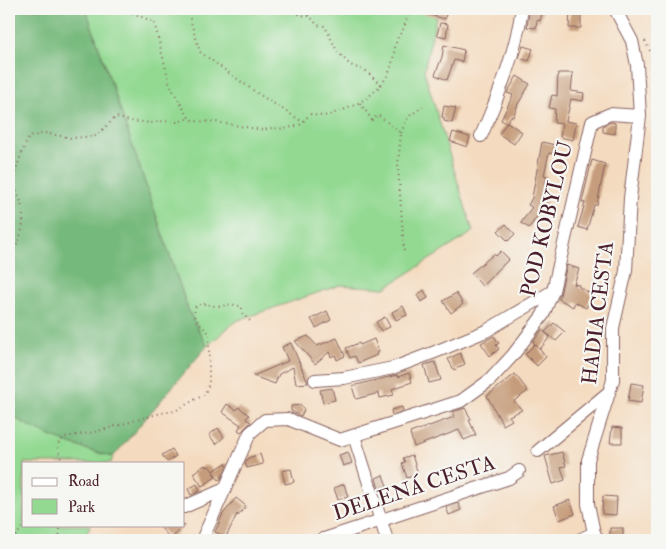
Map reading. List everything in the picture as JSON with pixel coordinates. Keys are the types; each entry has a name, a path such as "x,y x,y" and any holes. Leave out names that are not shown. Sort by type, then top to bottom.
{"street":[{"path":"482,136 503,86 518,33 522,9"},
{"path":"615,9 632,41 637,65 640,116"},
{"name":"POD KOBYLOU","path":"202,540 250,433 265,420 288,419 340,440 461,401 490,380 513,355 543,315 553,291 592,122 610,114 640,116"},
{"name":"HADIA CESTA","path":"596,537 588,504 588,460 613,380 613,328 626,271 630,198 640,116"},
{"path":"315,380 344,378 393,368 486,332 553,291"},
{"path":"538,451 609,392"},
{"path":"354,436 387,540"},
{"name":"DELENÁ CESTA","path":"321,540 509,478 518,471"},
{"path":"185,506 225,488"},
{"path":"579,540 596,537"}],"path":[{"path":"123,9 154,22 170,85 189,118 194,121 216,122 263,130 272,128 284,129 300,125 310,114 322,117 332,116 360,103 382,85 390,68 398,37 410,9"},
{"path":"187,9 200,52 257,93 303,122"},
{"path":"298,9 299,15 310,16 317,25 325,26 337,50 350,66 366,71 382,85"},
{"path":"360,103 372,120 378,115 401,133"},
{"path":"404,251 398,165 401,133 408,117 425,105"},
{"path":"9,258 20,238 24,222 22,204 14,183 21,153 29,137 45,132 71,138 96,136 116,117 129,121 152,123 163,121 178,122 189,118"},
{"path":"62,462 58,448 59,442 65,437 95,432 161,413 175,411 205,394 209,383 209,333 196,320 194,310 196,305 204,302 215,306 226,304 242,306 242,313 251,322"},
{"path":"12,540 24,526"},
{"path":"59,540 60,526"}],"green space":[{"path":"9,9 86,9 189,312 207,346 113,457 59,440 9,414"},
{"path":"86,9 438,9 424,71 473,232 385,288 340,285 236,321 207,346 189,312"},
{"path":"9,414 59,440 113,457 111,462 22,462 22,526 90,526 85,540 9,540"}],"building":[{"path":"419,9 447,9 445,19 418,12"},
{"path":"530,9 543,9 540,21 537,20 536,28 527,27"},
{"path":"570,9 581,9 581,28 569,28"},
{"path":"440,23 448,24 446,37 437,35"},
{"path":"444,45 464,50 462,62 454,60 447,80 435,75 442,57"},
{"path":"523,46 533,49 529,61 519,58"},
{"path":"558,73 573,73 571,91 584,93 583,101 571,99 566,121 576,123 573,140 560,137 562,124 554,123 555,109 549,108 552,95 557,96"},
{"path":"517,76 530,84 518,104 513,117 511,116 506,123 501,120 513,95 507,93"},
{"path":"444,106 456,108 452,123 444,121 442,117"},
{"path":"507,122 522,132 514,144 499,134"},
{"path":"611,122 615,123 615,134 603,132 603,126"},
{"path":"453,132 470,137 467,147 450,141"},
{"path":"542,142 555,145 553,154 549,153 544,175 547,176 543,198 547,202 529,228 521,223 532,207 528,205 532,198"},
{"path":"592,160 605,164 597,205 594,205 587,230 578,227 585,203 582,202"},
{"path":"506,224 515,234 508,241 498,231"},
{"path":"501,251 509,259 482,286 471,273 494,254 496,256"},
{"path":"567,265 579,269 574,284 579,285 579,287 593,295 586,308 575,302 573,307 559,299"},
{"path":"424,290 428,298 421,302 417,295"},
{"path":"456,293 463,304 451,313 443,301"},
{"path":"403,306 407,315 396,320 392,312"},
{"path":"327,311 331,320 316,328 311,319"},
{"path":"385,317 390,327 381,331 376,322"},
{"path":"554,323 565,332 556,341 545,332"},
{"path":"542,330 550,337 540,349 533,342"},
{"path":"308,336 317,346 337,338 345,356 337,360 335,355 331,357 329,352 315,364 295,341"},
{"path":"494,336 499,343 496,345 499,349 490,356 481,343"},
{"path":"374,339 379,352 376,353 377,355 358,363 355,356 350,358 346,348"},
{"path":"291,343 308,383 296,384 293,367 279,374 275,384 253,376 288,361 282,347"},
{"path":"535,344 546,357 537,366 525,354"},
{"path":"460,353 465,364 454,370 448,359"},
{"path":"435,362 441,380 429,383 424,365"},
{"path":"409,373 412,382 392,389 394,395 380,398 379,393 356,399 352,386"},
{"path":"515,374 528,391 514,401 522,410 509,416 512,420 503,425 487,396"},
{"path":"631,383 644,385 641,403 628,401"},
{"path":"332,388 335,400 323,403 320,390"},
{"path":"227,404 236,410 239,407 249,415 246,419 251,422 241,432 238,430 241,425 222,412"},
{"path":"301,405 304,410 301,416 291,411 291,406"},
{"path":"402,407 403,411 392,415 391,410"},
{"path":"465,408 476,435 464,440 459,430 414,447 410,433 454,417 453,412"},
{"path":"612,427 622,428 622,443 610,443"},
{"path":"218,428 224,437 216,444 209,435"},
{"path":"172,449 176,456 167,462 162,455"},
{"path":"348,452 352,463 343,466 339,455"},
{"path":"562,452 566,466 561,467 565,480 553,484 545,456"},
{"path":"260,454 263,464 247,468 245,463 248,458"},
{"path":"412,455 418,474 407,478 402,463 405,462 403,458"},
{"path":"226,463 227,465 221,479 219,480 213,472 216,477 202,486 193,473 205,465 209,466 213,471"},
{"path":"291,469 294,482 285,484 282,471"},
{"path":"383,475 387,486 379,489 376,478"},
{"path":"197,484 200,491 191,495 188,489"},
{"path":"344,484 348,497 338,500 334,488"},
{"path":"603,496 617,497 616,515 602,514"},
{"path":"236,498 246,506 238,516 237,514 226,537 215,532 223,514"},
{"path":"570,500 575,514 559,520 554,506"},
{"path":"458,503 461,510 449,515 446,507"},
{"path":"159,526 184,526 171,539"},
{"path":"610,528 623,528 623,538 610,538"}]}
